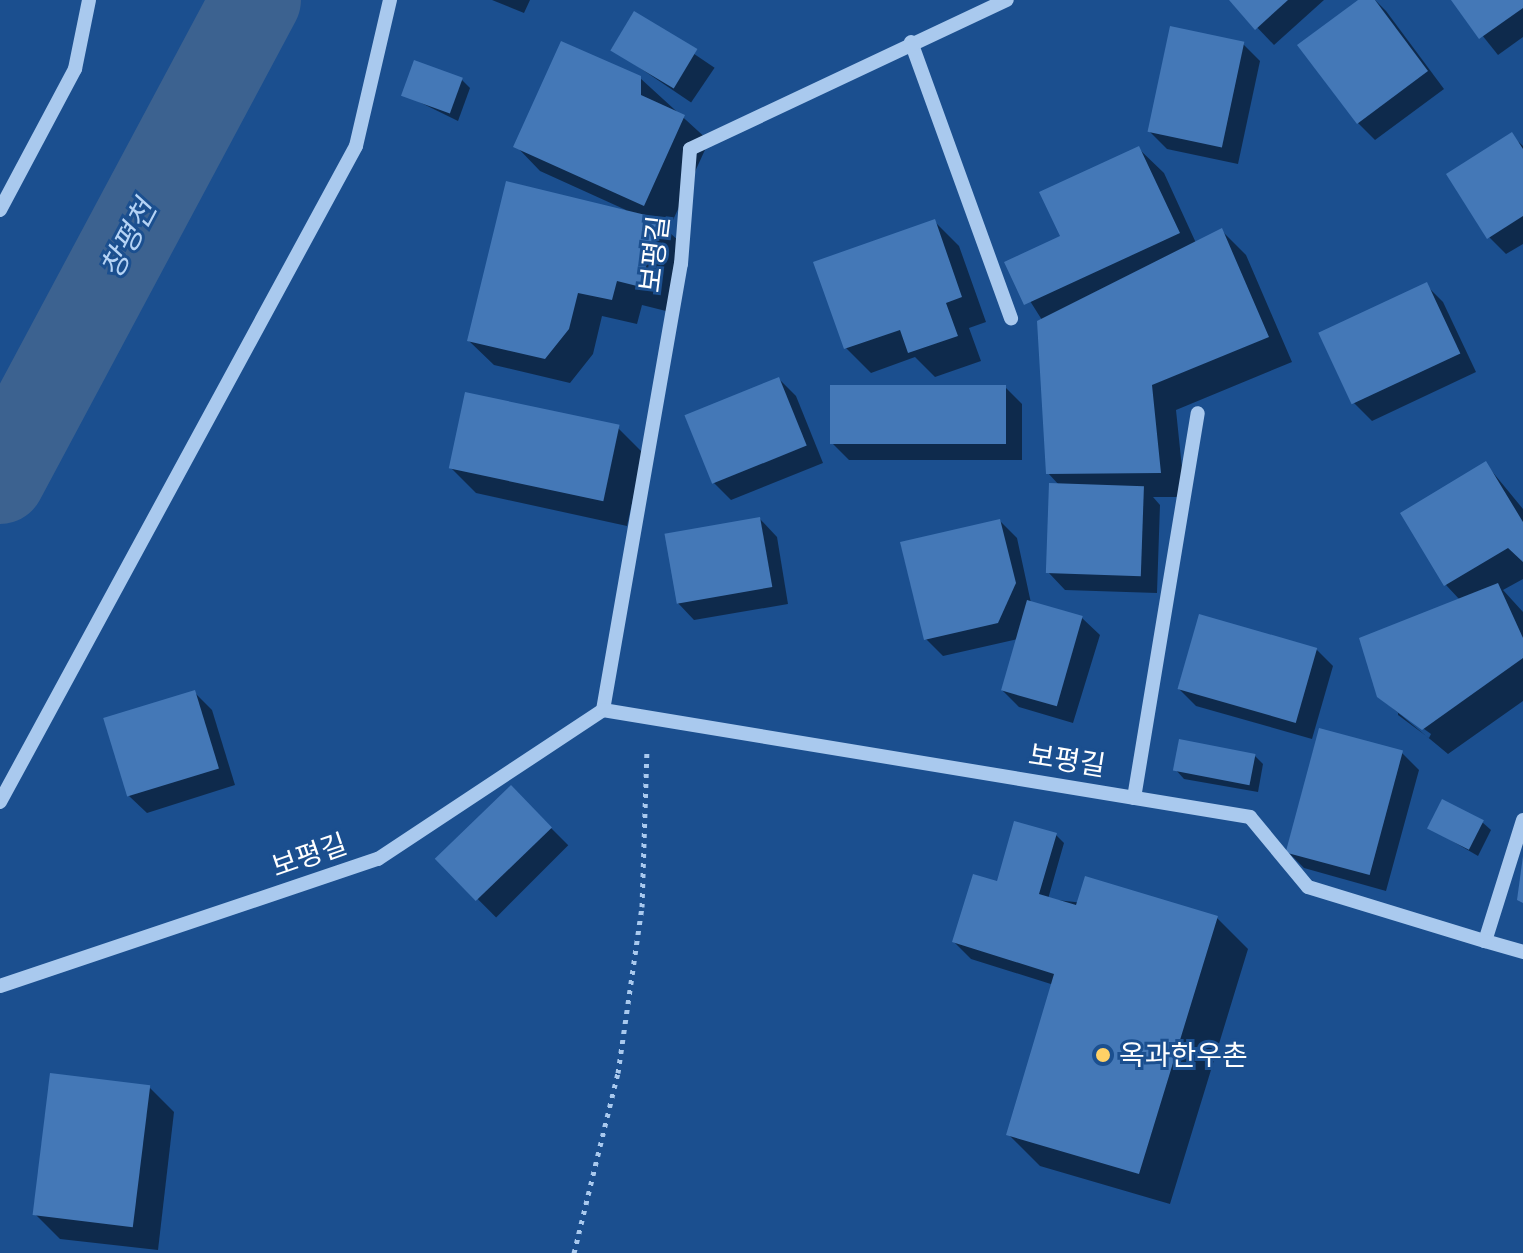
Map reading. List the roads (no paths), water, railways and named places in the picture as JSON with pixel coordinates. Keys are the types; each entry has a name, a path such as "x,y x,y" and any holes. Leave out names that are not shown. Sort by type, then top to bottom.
{"street":[{"path":"0,210 75,69 89,0"},
{"path":"0,802 356,146 390,0"},
{"name":"보평길","path":"603,710 681,264 690,149 911,42 1007,0"},
{"path":"911,42 1011,319"},
{"path":"1134,798 1198,413"},
{"name":"보평길","path":"0,986 378,859 603,710 1250,817 1308,887 1523,952"},
{"path":"1485,941 1523,820"}],"waterway":[{"name":"창평천","path":"0,479 256,0"}],"place":[{"name":"옥과한우촌","path":"1103,1055"}]}
